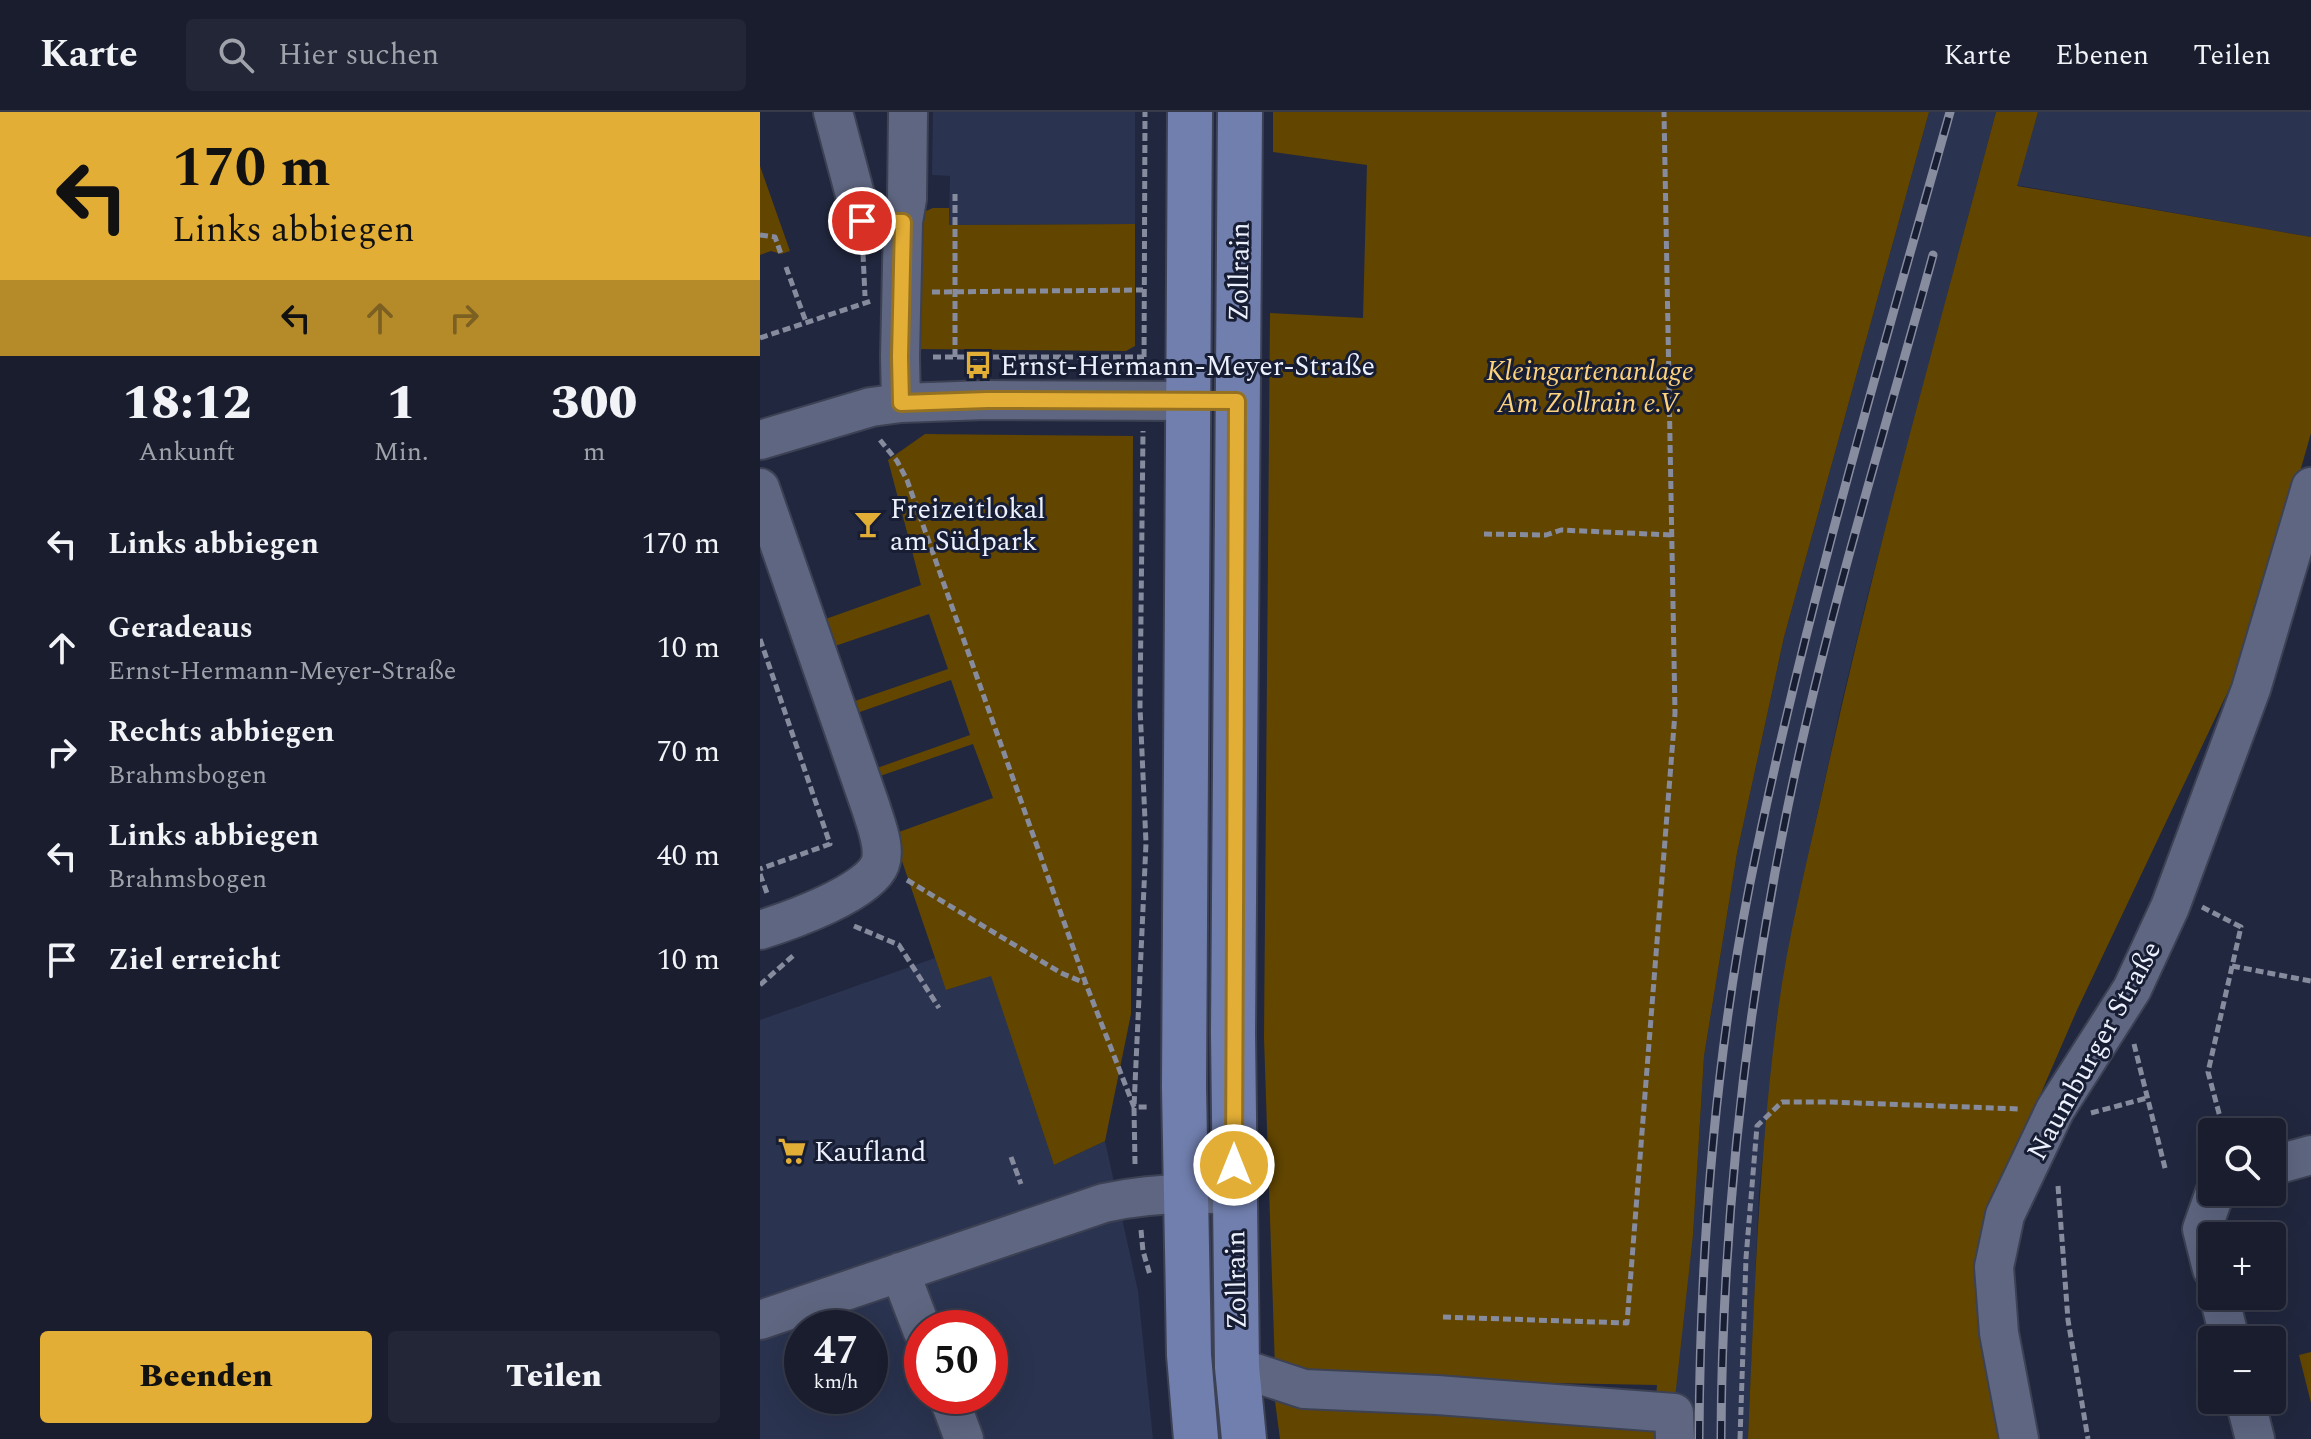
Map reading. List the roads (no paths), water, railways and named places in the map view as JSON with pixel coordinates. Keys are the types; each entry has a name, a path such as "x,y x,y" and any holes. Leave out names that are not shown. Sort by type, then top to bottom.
{"main road":[{"name":"Zollrain","path":"1190,112 1184,1087 1189,1355 1196,1439"},
{"name":"Zollrain","path":"1240,112 1234,1195 1237,1367 1244,1439"},
{"path":"1189,401 1237,401"}],"street":[{"path":"833,112 862,221 903,222"},
{"path":"886,405 900,357 908,112"},
{"path":"760,440 886,405 987,400 1189,401"},
{"name":"Naumburger Straße","path":"2019,1439 1999,1333 1994,1267 2005,1215 2068,1113 2170,907 2251,689 2297,598 2311,487"},
{"path":"760,488 871,808 881,848 880,864 871,877 856,889 760,930"},
{"path":"2286,1162 2311,1155"},
{"path":"760,1320 1104,1203 1138,1195 1185,1192 1234,1195"},
{"path":"900,1272 914,1310"},
{"path":"1237,1367 1304,1389 1437,1395 1674,1413 1675,1439"},
{"path":"955,1414 964,1439"},
{"path":"2249,1414 2255,1439"}],"railway":[{"path":"1699,1439 1702,1299 1711,1160 1727,1021 1750,883 1817,592 1950,112"},
{"path":"1721,1439 1731,1200 1748,1042 1773,884 1820,667 1933,255"}],"place":[{"name":"Ernst-Hermann-Meyer-Straße","path":"978,365"},
{"name":"Freizeitlokal am Südpark","path":"868,524"},
{"name":"Kaufland","path":"792,1151"}],"park label":[{"name":"Kleingartenanlage Am Zollrain e.V.","path":"1590,386"}]}
